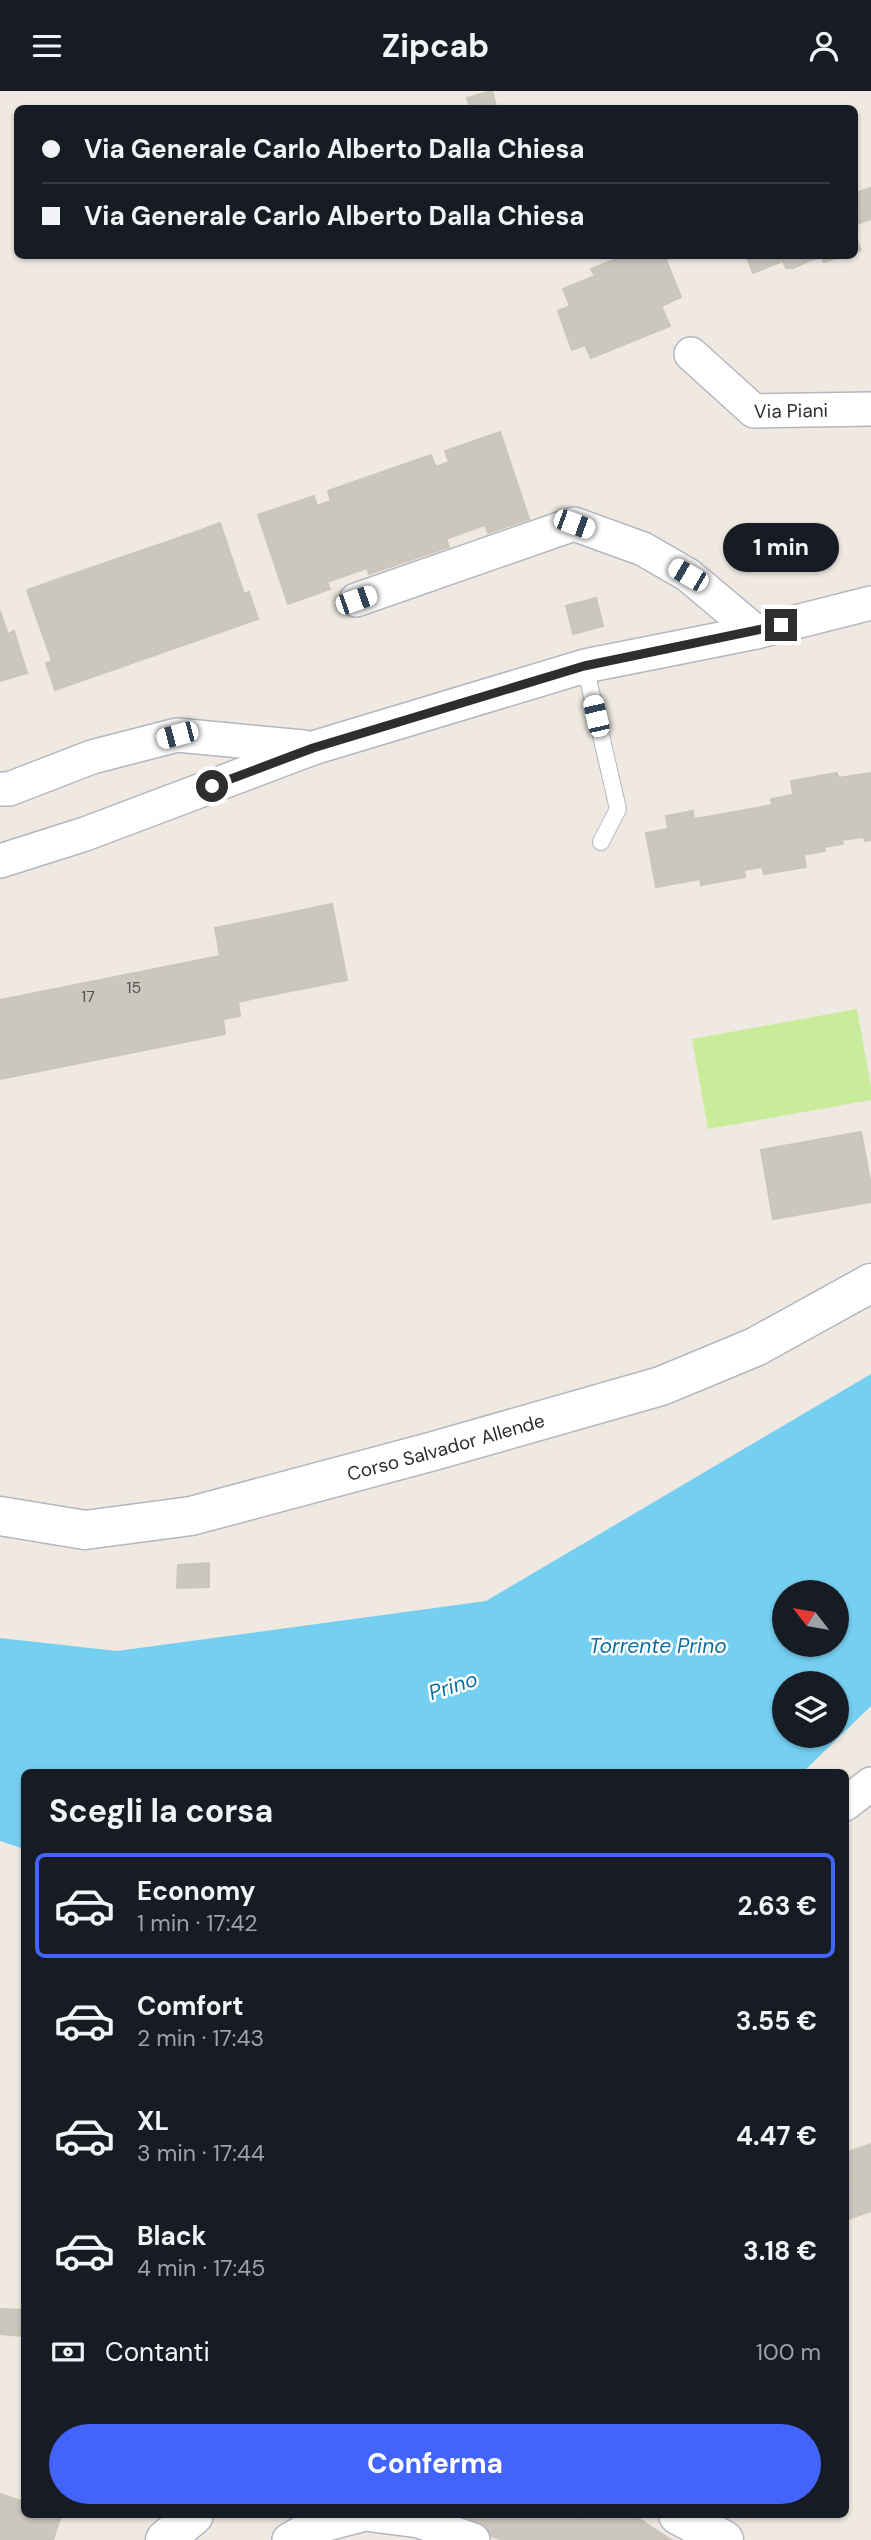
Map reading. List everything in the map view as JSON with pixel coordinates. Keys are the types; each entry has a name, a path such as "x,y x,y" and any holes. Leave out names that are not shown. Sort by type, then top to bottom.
{"street":[{"name":"Via Piani","path":"691,354 754,411 871,409"},
{"path":"356,600 574,524 643,549 688,575 756,632"},
{"path":"0,860 85,834 313,748 584,666 756,632 871,603"},
{"path":"0,789 9,789 92,757 177,735 313,748"},
{"name":"Corso Salvador Allende","path":"0,1516 85,1530 191,1516 430,1453 661,1386 755,1347 871,1283"},
{"path":"849,1801 871,1784"},
{"path":"165,2540 191,2518"},
{"path":"289,2540 308,2529 350,2518"},
{"path":"396,2518 419,2521 473,2540"},
{"path":"684,2518 724,2540"}],"lane":[{"path":"584,666 618,809 601,842"}],"green space":[{"path":"857,1009 871,1100 708,1129 692,1039"}],"water":[{"name":"Torrente Prino","path":"871,1374 871,1706 849,1727 849,1671 772,1671 772,1748 828,1748 806,1769 21,1769 21,1848 0,1841 0,1638 117,1651 486,1601"}],"building":[{"path":"492,91 496,105 470,105 467,98"},
{"path":"870,188 871,219 858,224 858,202 858,192"},
{"path":"616,259 641,259 670,326 591,358 585,345 572,350 558,311 570,306 563,289 595,276 591,269"},
{"path":"641,259 666,259 681,297 662,306"},
{"path":"748,259 814,259 793,268 786,268 783,261 753,273"},
{"path":"500,432 529,519 488,533 485,525 465,532 446,539 449,547 369,574 367,568 327,582 330,589 288,604 258,515 314,496 317,506 331,501 328,491 431,455 436,467 449,462 445,451"},
{"path":"220,523 244,594 208,606 184,536"},
{"path":"184,536 208,606 88,648 64,577"},
{"path":"64,577 88,648 52,661 27,590"},
{"path":"249,592 258,619 55,690 46,663"},
{"path":"596,598 603,626 573,634 566,606"},
{"path":"0,611 8,635 0,638"},
{"path":"14,631 27,673 0,681 0,638"},
{"path":"837,773 838,778 871,773 871,840 865,841 864,837 842,840 843,844 824,847 825,851 802,855 791,781"},
{"path":"793,795 806,867 764,874 762,867 744,870 745,877 701,885 700,879 656,887 646,833 668,829 666,816 693,811 694,819 707,817 772,805 771,799"},
{"path":"332,904 347,980 270,995 255,920"},
{"path":"255,920 270,995 238,1002 240,1016 223,1019 225,1034 0,1079 0,1000 220,956 215,928"},
{"path":"861,1132 871,1185 871,1202 773,1219 761,1150"},
{"path":"209,1563 209,1587 177,1588 178,1565"},
{"path":"871,2144 871,2175 849,2183 849,2152"},
{"path":"871,2175 871,2211 849,2219 849,2183"},
{"path":"0,2309 21,2310 21,2336 0,2334"},
{"path":"0,2494 21,2501 21,2518 35,2518 28,2540 0,2540"},
{"path":"35,2518 60,2518 53,2540 28,2540"},
{"path":"461,2518 578,2518 572,2540 503,2540 458,2525"},
{"path":"578,2518 638,2518 644,2522 633,2540 572,2540"},
{"path":"644,2522 671,2540 633,2540"}],"route":[{"path":"212,786 313,748 584,666 781,625"}],"water label":[{"name":"Prino","path":"453,1686"}]}
